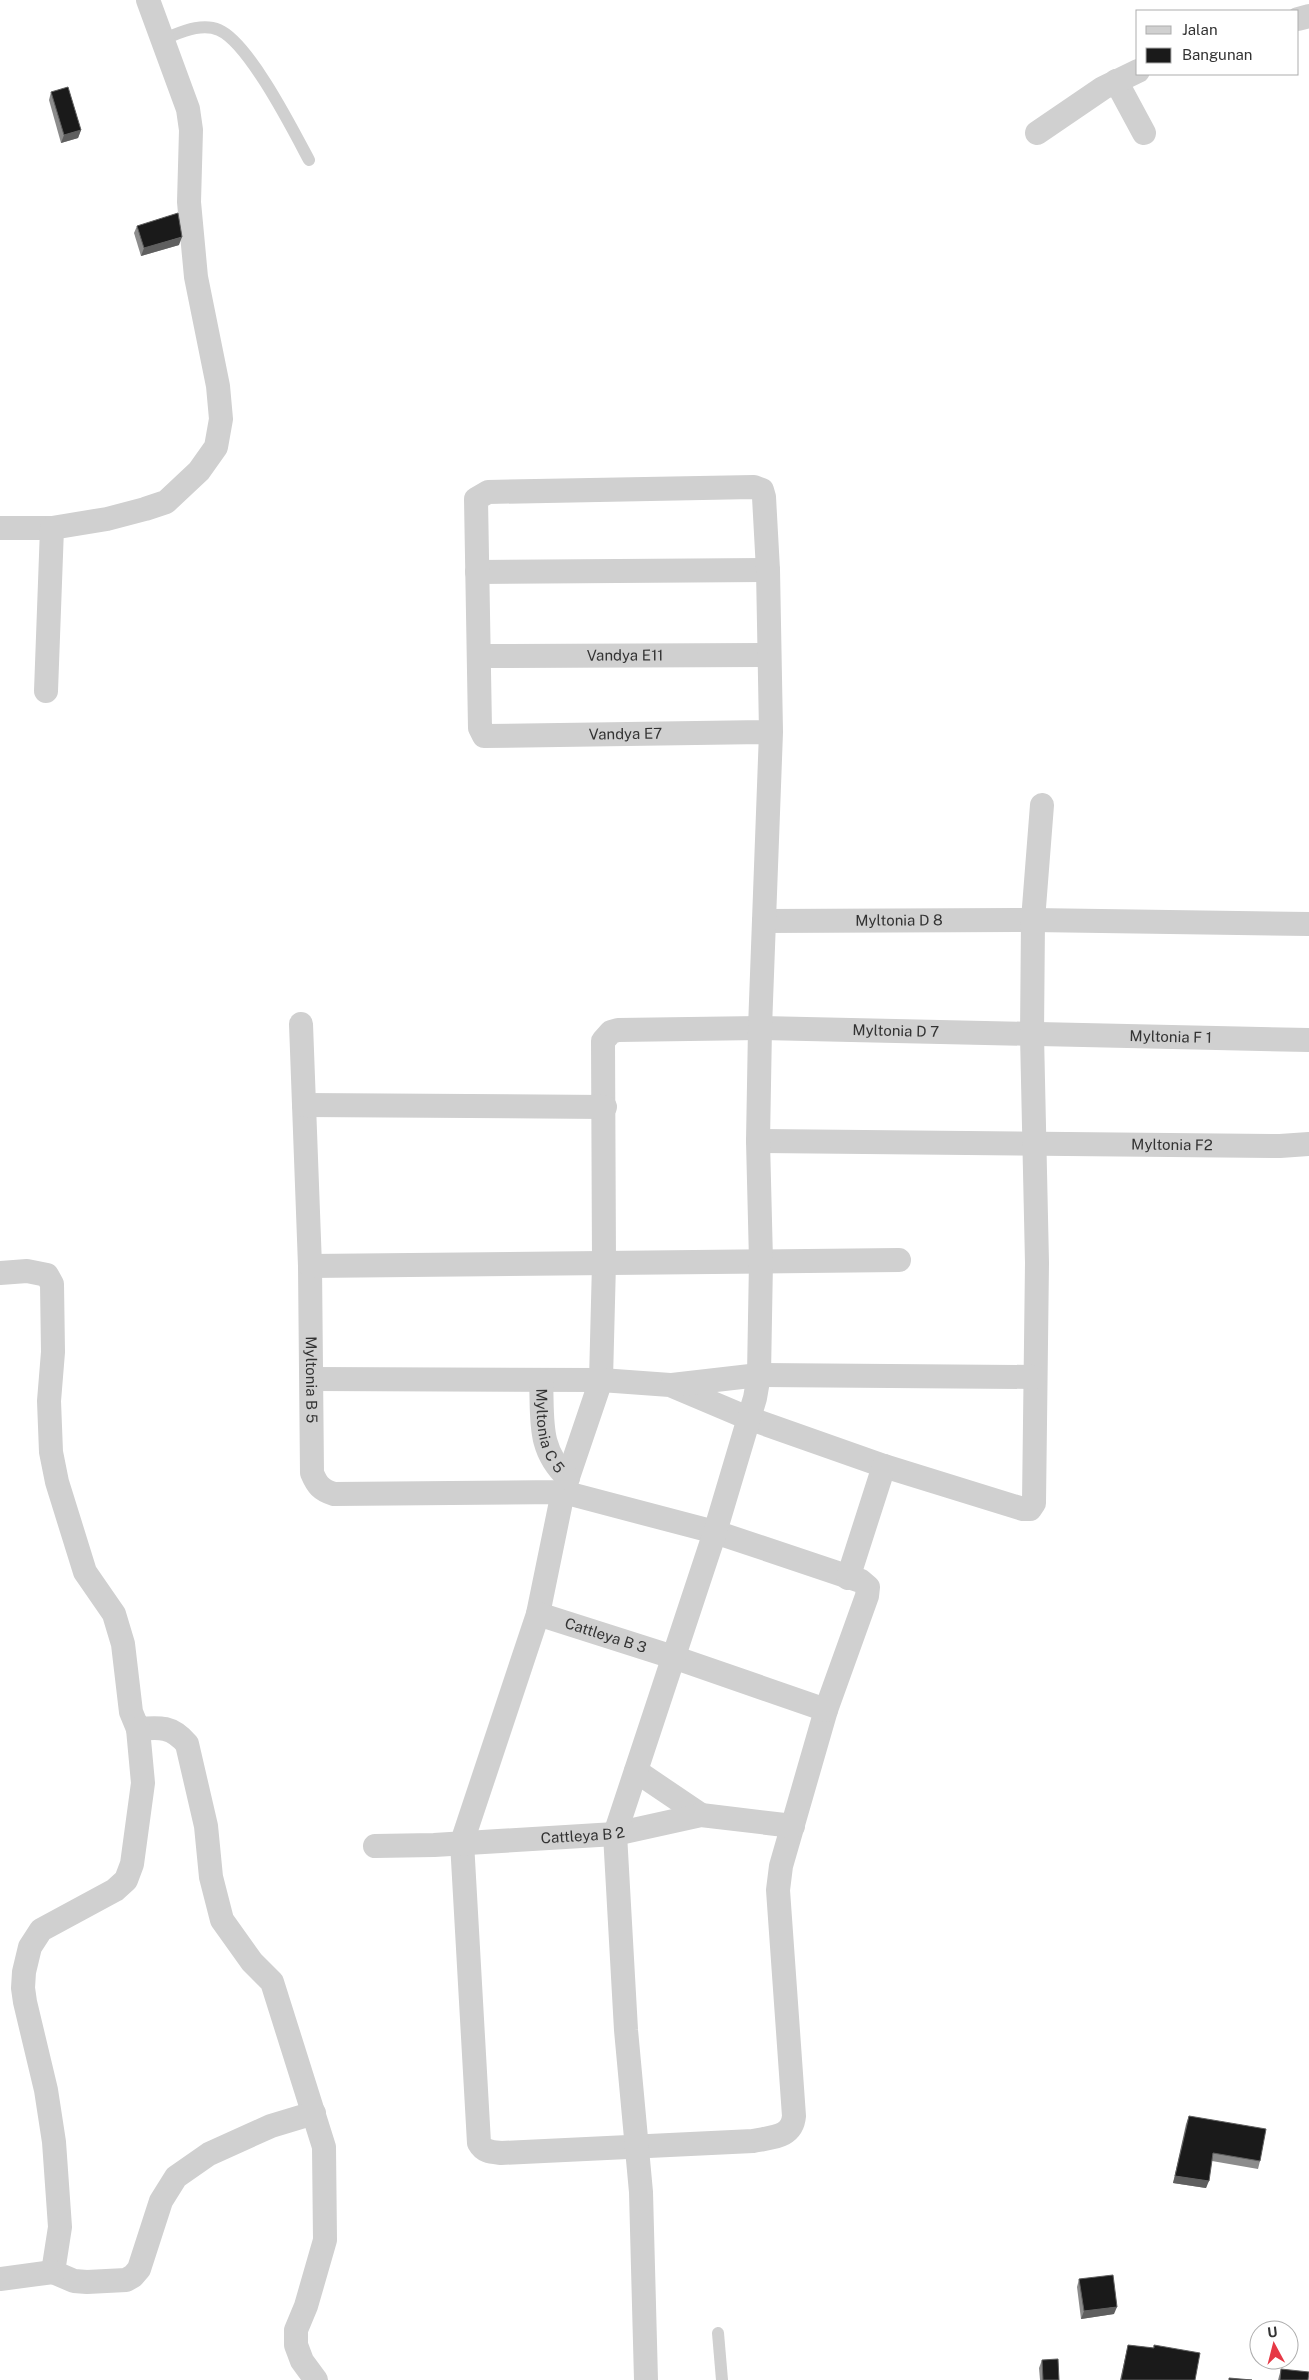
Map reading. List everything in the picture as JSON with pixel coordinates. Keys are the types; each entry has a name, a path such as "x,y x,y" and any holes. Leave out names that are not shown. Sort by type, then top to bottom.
{"street":[{"path":"0,528 52,528 107,520 166,502 199,471 216,447 221,419 218,386 196,277 189,202 192,130 188,109 148,0"},
{"path":"1037,133 1103,88 1136,73"},
{"path":"1116,81 1144,133"},
{"path":"480,656 476,498 488,492 754,487 762,490 768,570 771,732 760,1028 758,1141 761,1261 759,1375 755,1398 715,1532 615,1834 626,2030 641,2192 646,2380"},
{"path":"46,691 52,528"},
{"path":"477,572 768,570"},
{"name":"Vandya E11","path":"480,656 769,655"},
{"name":"Vandya E7","path":"480,656 480,728 482,734 488,736 771,732"},
{"path":"670,1386 748,1418 884,1466 1023,1509 1030,1509 1034,1503 1034,1377 1037,1263 1032,1035 1033,920 1042,805"},
{"name":"Myltonia D 8","path":"764,921 1033,920 1309,924"},
{"name":"Myltonia B 5","path":"301,1024 310,1266 312,1473 316,1484 322,1490 334,1494 566,1485 861,1581 868,1587 867,1596 826,1710"},
{"name":"Myltonia D 7","path":"605,1107 603,1041 610,1032 618,1030 760,1028 1032,1035"},
{"name":"Myltonia F 1","path":"1032,1035 1309,1040"},
{"path":"304,1105 605,1107 601,1380 566,1485 538,1614 462,1842 479,2143 482,2148 489,2152 501,2153 753,2141 784,2135 793,2125 789,2032 778,1890 781,1866 826,1710"},
{"name":"Myltonia F2","path":"758,1141 1034,1142 1280,1146 1309,1144"},
{"path":"310,1266 899,1260"},
{"path":"0,1273 38,1272 47,1275 52,1284 53,1352 49,1401 51,1452 57,1482 85,1572 114,1614 123,1644 131,1712 138,1729 143,1783 132,1864 126,1880 115,1890 41,1930 30,1947 24,1972 23,1988 25,2002 46,2090 54,2142 60,2226 53,2272"},
{"path":"312,1379 601,1380 670,1386 759,1375 1034,1377"},
{"name":"Myltonia C 5","path":"541,1380 544,1440 555,1466 566,1485"},
{"path":"848,1578 884,1466"},
{"name":"Cattleya B 3","path":"538,1614 673,1657 826,1710"},
{"path":"138,1729 157,1728 170,1730 179,1734 187,1744 206,1826 211,1876 222,1920 252,1962 272,1982 324,2147 326,2174 325,2240 306,2306 296,2330 296,2346 302,2361 316,2380"},
{"name":"Cattleya B 2","path":"636,1771 701,1815"},
{"name":"Cattleya B 2","path":"374,1846 416,1846 615,1834 701,1815 793,1826"},
{"path":"0,2279 53,2272 74,2281 126,2280 139,2270 161,2201 176,2178 209,2154 271,2126 314,2113"}],"lane":[{"path":"163,39 199,27 219,30 246,56 272,92 309,160"},
{"path":"718,2333 722,2380"}],"building":[{"path":"68,87 81,130 64,135 51,92"},
{"path":"178,213 182,237 144,248 137,226"},
{"path":"1189,2116 1266,2129 1260,2161 1213,2153 1209,2181 1175,2176"},
{"path":"1113,2275 1117,2307 1084,2311 1079,2279"},
{"path":"1128,2345 1154,2348 1154,2345 1200,2353 1195,2380 1121,2380"},
{"path":"1058,2359 1059,2380 1043,2380 1042,2360"},
{"path":"1281,2370 1309,2372 1308,2380 1280,2380"},
{"path":"1229,2378 1252,2380 1229,2380"}]}
